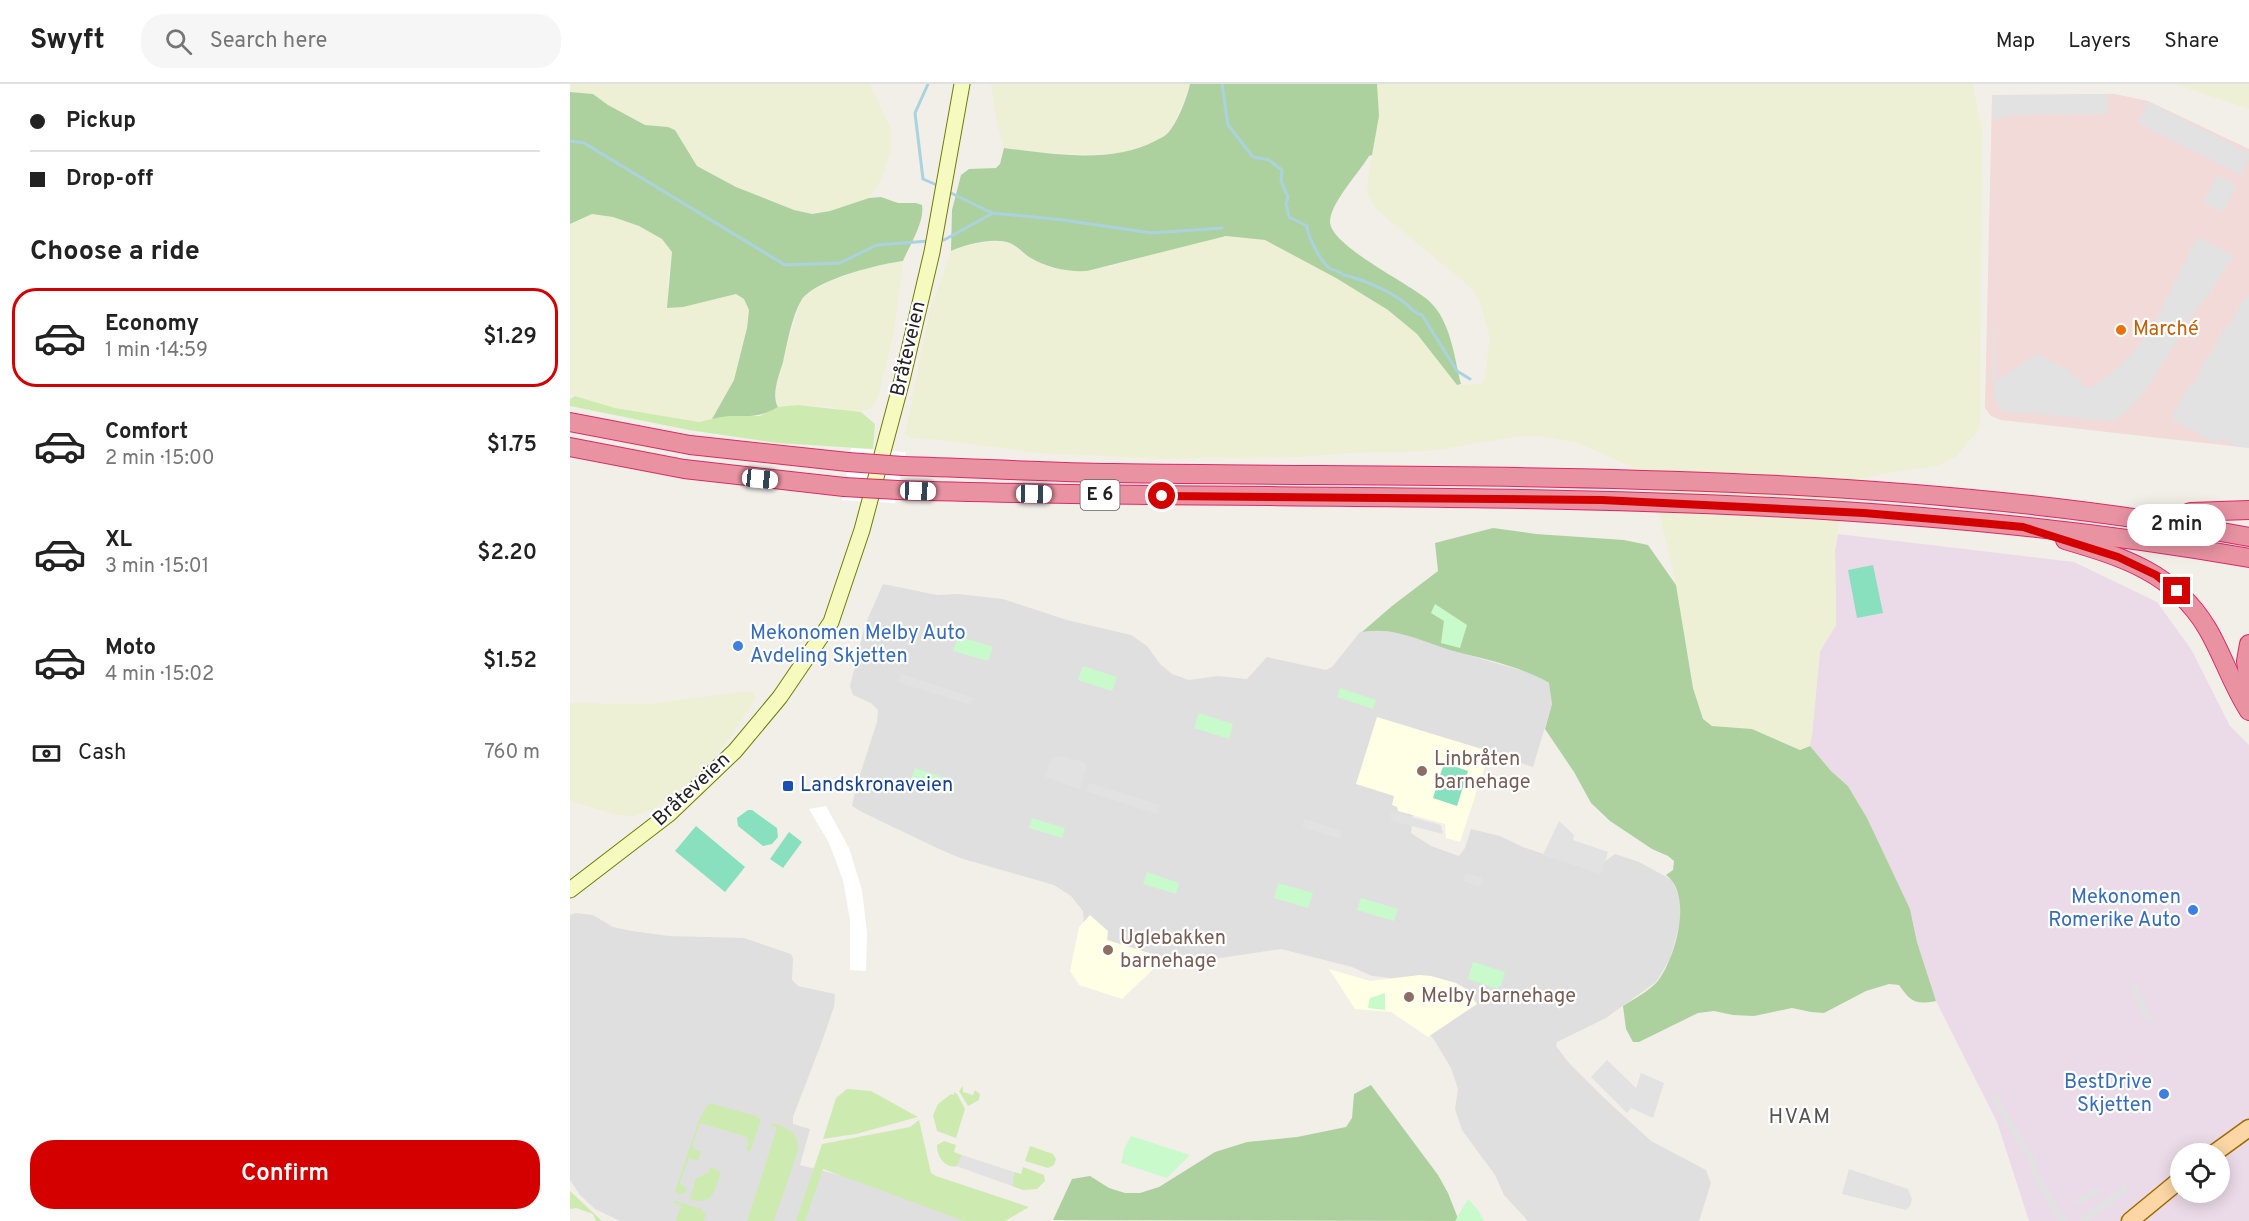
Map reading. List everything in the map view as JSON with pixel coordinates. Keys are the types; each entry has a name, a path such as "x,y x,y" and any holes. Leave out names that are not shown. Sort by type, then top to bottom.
{"highway":[{"name":"E 6","path":"570,422 690,445 903,466 1053,472 1536,477 1727,482 1972,500 2161,523 2249,537"},
{"name":"E 6","path":"570,447 684,469 844,487 1115,495 1602,500 1864,513 2023,527 2152,542 2249,558"},
{"name":"E 6","path":"2161,523 2191,512 2249,510"},
{"path":"2023,527 2134,563 2156,575 2177,591 2206,627 2249,711"},
{"path":"2249,644 2246,671 2249,684"}],"main road":[{"name":"Bråteveien","path":"570,890 669,814 723,763 771,709 827,630 862,530 902,380 932,252 962,84"},
{"path":"2228,1143 2248,1129"},
{"path":"2130,1221 2170,1188"}],"shaded area":[{"path":"570,84 870,84 891,129 891,150 880,183 869,198 830,211 812,214 794,210 736,187 697,166 675,130 668,127 645,125 593,94 570,92"},
{"path":"991,84 1190,84 1179,113 1167,135 1131,151 1115,154 1082,154 1043,153 1004,148 997,124"},
{"path":"1377,84 1973,84 1982,128 1980,428 1956,457 1937,466 1856,480 1843,493 1835,550 1836,625 1820,651 1809,747 1800,750 1752,729 1712,726 1703,719 1693,688 1676,585 1652,484 1643,472 1578,443 1539,436 1520,436 1430,451 1345,453 1302,457 1163,459 1040,453 910,438 905,434 930,310 951,251 992,241 1011,243 1028,257 1051,268 1068,271 1110,267 1186,244 1226,236 1265,240 1336,278 1388,310 1417,334 1457,385 1480,384 1484,381 1490,339 1480,302 1471,288 1378,211 1367,195 1379,116"},
{"path":"2175,84 2249,84 2249,109"},
{"path":"2107,94 2108,114 2007,115 1999,119 1992,119 1992,95"},
{"path":"2115,94 2148,101 2249,149 2249,448 2001,420 1991,416 1985,408 1992,95"},
{"path":"2148,102 2249,153 2249,159 2241,175 2138,123"},
{"path":"2217,175 2236,185 2223,212 2203,202"},
{"path":"592,214 613,217 639,226 662,239 672,252 667,287 719,298 736,294 744,298 749,310 742,354 734,380 712,419 699,422 659,417 615,408 570,394 570,224"},
{"path":"2197,237 2234,256 2144,393 2125,413 2113,421 2002,411 1995,400 1994,382 2037,354 2072,372 2071,375 2079,379 2083,385 2091,388 2120,366 2154,323"},
{"path":"903,261 894,333 878,398 873,406 854,413 830,407 798,405 778,407 776,387 801,301 812,291 829,282 869,267"},
{"path":"2249,295 2249,448 2239,447 2220,438 2217,444 2171,419 2184,394 2193,382 2196,383 2200,369 2213,351 2226,325 2229,326 2242,301"},
{"path":"1994,322 1996,322 1995,380 1992,381"},
{"path":"1838,534 2074,562 2157,602 2191,649 2230,726 2249,745 2249,1221 2029,1221 1997,1122 1936,1001 1917,942 1910,909 1848,786 1831,771 1810,746 1820,651 1836,625 1835,550"},
{"path":"883,584 937,595 958,594 1003,599 1067,620 1131,635 1147,646 1160,664 1172,674 1189,680 1218,676 1247,679 1267,657 1326,670 1332,667 1360,632 1374,630 1401,633 1534,674 1550,684 1552,704 1533,767 1470,746 1413,812 1411,833 1431,846 1459,856 1465,848 1471,829 1500,836 1549,856 1604,862 1615,854 1639,862 1672,880 1680,898 1681,920 1670,959 1656,982 1606,1018 1557,1042 1556,1046 1569,1063 1603,1097 1651,1141 1706,1170 1711,1183 1699,1221 1528,1221 1504,1195 1495,1175 1462,1130 1455,1109 1458,1089 1451,1068 1433,1038 1394,1003 1390,978 1372,976 1352,967 1281,949 1214,959 1154,960 1133,989 1122,991 1084,930 1083,911 1071,896 1054,885 960,858 852,806 877,722 878,710 871,703 853,695 850,686 865,625"},
{"path":"901,674 974,698 971,705 898,682"},
{"path":"738,692 754,692 755,700 709,763 669,800 634,816 616,815 570,801 570,703 650,704"},
{"name":"Linbråten barnehage","path":"1377,717 1485,750 1488,757 1460,842 1446,838 1445,824 1398,811 1397,807 1392,805 1394,796 1356,784"},
{"path":"1062,756 1085,763 1087,766 1080,789 1045,777 1051,758"},
{"path":"1089,783 1160,805 1157,814 1086,791"},
{"path":"1393,812 1441,825 1443,834 1392,821 1390,814"},
{"path":"1305,819 1342,831 1340,839 1302,827"},
{"path":"1559,821 1574,835 1573,840 1608,852 1601,874 1543,855"},
{"path":"1466,873 1483,878 1480,887 1463,881"},
{"path":"576,913 593,915 613,927 632,931 669,936 744,938 791,954 793,958 792,980 798,986 835,994 834,1007 793,1117 793,1124 810,1129 800,1165 867,1182 920,1203 992,1216 1005,1221 620,1221 595,1209 580,1195 570,1180 570,915"},
{"name":"Uglebakken barnehage","path":"1090,915 1108,931 1107,940 1165,958 1122,999 1079,985 1070,971 1079,927"},
{"name":"Melby barnehage","path":"1329,969 1370,981 1420,975 1431,976 1456,983 1466,989 1477,1004 1428,1037 1391,1012 1355,1009"},
{"path":"2136,984 2152,1019 2146,1022 2129,987"},
{"path":"1607,1060 1636,1088 1641,1073 1664,1083 1653,1118 1631,1108 1627,1113 1591,1077"},
{"path":"1998,1094 2001,1103 2040,1167 2036,1170 2067,1221 2058,1221 2033,1178 2031,1172 2034,1170 1994,1104 1992,1097"},
{"path":"962,1155 1014,1172 1012,1186 956,1166"},
{"path":"1849,1169 1908,1189 1912,1199 1910,1206 1906,1210 1842,1194"},
{"path":"2126,1184 2127,1191 2113,1204 2089,1221 2082,1221 2081,1217"},
{"path":"2096,1188 2104,1191 2081,1204 2073,1201"}],"green space":[{"path":"1190,84 1377,84 1379,116 1372,155 1340,197 1331,214 1330,222 1334,232 1343,242 1419,293 1436,308 1447,328 1461,384 1457,385 1417,334 1388,310 1336,278 1265,240 1226,236 1087,271 1050,267 1029,257 1013,244 1003,241 980,242 951,251 952,210 961,175 969,169 996,168 1000,164 1004,148 1041,153 1101,155 1138,148 1163,137 1171,130 1187,96"},
{"path":"570,92 593,94 645,125 668,127 675,130 697,166 736,187 794,210 812,214 830,211 869,198 881,197 898,203 922,205 919,226 903,261 863,269 832,280 808,293 801,301 792,322 776,385 775,397 778,407 753,416 712,419 734,380 747,328 749,310 744,299 736,294 683,307 667,308 672,252 662,239 639,226 613,217 592,214 570,224"},
{"path":"575,396 615,408 699,422 724,416 760,416 778,407 798,405 861,412 875,424 873,449 777,443 689,430 570,406 570,399"},
{"path":"1493,528 1536,534 1624,540 1648,545 1676,585 1693,688 1703,719 1712,726 1752,729 1800,750 1810,746 1831,771 1848,786 1867,818 1910,909 1917,942 1936,1001 1923,1003 1914,1001 1899,985 1889,984 1866,991 1824,1013 1792,1008 1754,1016 1714,1011 1698,1013 1639,1042 1633,1042 1626,1029 1623,1006 1646,992 1657,982 1670,959 1679,928 1679,897 1674,884 1666,875 1673,870 1674,861 1610,821 1591,803 1574,772 1545,729 1552,704 1549,683 1516,668 1399,633 1362,632 1438,571 1435,543"},
{"path":"1873,565 1883,613 1857,618 1848,570"},
{"path":"1435,604 1467,625 1460,648 1441,643 1444,621 1431,613"},
{"path":"958,636 993,647 988,661 953,651"},
{"path":"1083,666 1117,677 1112,691 1078,680"},
{"path":"1340,688 1376,700 1373,709 1337,697"},
{"path":"1199,713 1233,724 1229,739 1194,728"},
{"path":"1444,763 1468,771 1457,806 1433,798"},
{"path":"915,768 949,779 945,794 910,783"},
{"path":"748,810 752,810 777,828 778,837 772,844 763,846 738,826 737,818"},
{"path":"1032,818 1065,828 1062,838 1029,828"},
{"path":"696,826 745,867 725,892 675,851"},
{"path":"789,832 802,842 783,868 770,859"},
{"path":"1147,872 1179,883 1176,894 1143,884"},
{"path":"1278,883 1313,893 1308,908 1274,898"},
{"path":"1361,898 1398,909 1394,921 1357,910"},
{"path":"1473,962 1505,972 1501,986 1495,988 1468,979"},
{"path":"1385,993 1385,1010 1368,1008 1370,998"},
{"path":"1371,1085 1438,1175 1459,1221 1053,1220 1072,1179 1090,1176 1109,1188 1125,1193 1140,1193 1159,1187 1215,1152 1247,1142 1297,1137 1346,1127 1352,1118 1354,1094"},
{"path":"963,1086 963,1092 973,1095 975,1090 980,1094 979,1100 968,1106 959,1091"},
{"path":"847,1089 871,1091 918,1117 856,1134 823,1139 836,1098"},
{"path":"954,1092 965,1109 956,1138 937,1131 933,1115 938,1104 951,1094 954,1095"},
{"path":"709,1103 756,1116 761,1120 750,1152 746,1150 747,1137 700,1123 693,1145 694,1149 701,1151 698,1161 689,1158 680,1182 687,1188 685,1193 679,1195 675,1191 699,1120"},
{"path":"919,1120 931,1173 1029,1207 1005,1221 964,1221 823,1169 805,1221 796,1221 822,1144 910,1127"},
{"path":"774,1123 795,1135 798,1151 774,1221 747,1221 777,1128 771,1126"},
{"path":"1131,1136 1190,1155 1167,1178 1121,1163 1124,1149"},
{"path":"944,1141 956,1145 954,1152 962,1155 958,1166 949,1166 940,1158 937,1145"},
{"path":"1030,1146 1053,1154 1056,1159 1054,1165 1048,1168 1025,1161"},
{"path":"710,1167 721,1172 712,1195 709,1199 704,1200 690,1199 696,1178 708,1173"},
{"path":"1023,1167 1044,1175 1045,1181 1037,1189 1023,1190 1012,1186 1014,1172 1021,1174"},
{"path":"570,1191 602,1221 596,1221 593,1214 576,1208 570,1209"},
{"path":"1468,1199 1478,1210 1484,1221 1455,1221"},
{"path":"676,1201 702,1209 702,1212 706,1213 704,1221 676,1221 681,1205 672,1202"}],"pier":[{"path":"851,448 906,452 895,503 842,500"},
{"path":"826,806 849,848 862,890 867,933 866,971 850,970 850,920 843,880 829,843 809,809"}],"waterway":[{"path":"928,84 915,113 923,179 939,186"},
{"path":"1222,84 1228,125 1253,157 1269,160 1282,170 1281,181 1288,197 1286,204 1289,217 1307,226 1312,243 1323,262 1343,275 1385,290 1422,315 1457,371 1470,379"},
{"path":"570,141 584,143 785,265 840,263 877,245 929,241"},
{"path":"947,191 992,213"},
{"path":"938,240 944,240 993,213 1152,233 1222,228"}],"place":[{"name":"Marché","path":"2121,330"},
{"name":"Mekonomen Melby Auto Avdeling Skjetten","path":"738,646"},
{"name":"Linbråten barnehage","path":"1422,771"},
{"name":"Landskronaveien","path":"788,786"},
{"name":"Mekonomen Romerike Auto","path":"2193,910"},
{"name":"Uglebakken barnehage","path":"1108,950"},
{"name":"Melby barnehage","path":"1409,997"},
{"name":"BestDrive Skjetten","path":"2164,1094"}],"district":[{"name":"HVAM","path":"1800,1117"}],"route":[{"path":"1162,496 1602,500 1864,513 2023,527 2134,563 2156,575 2177,591"}]}
